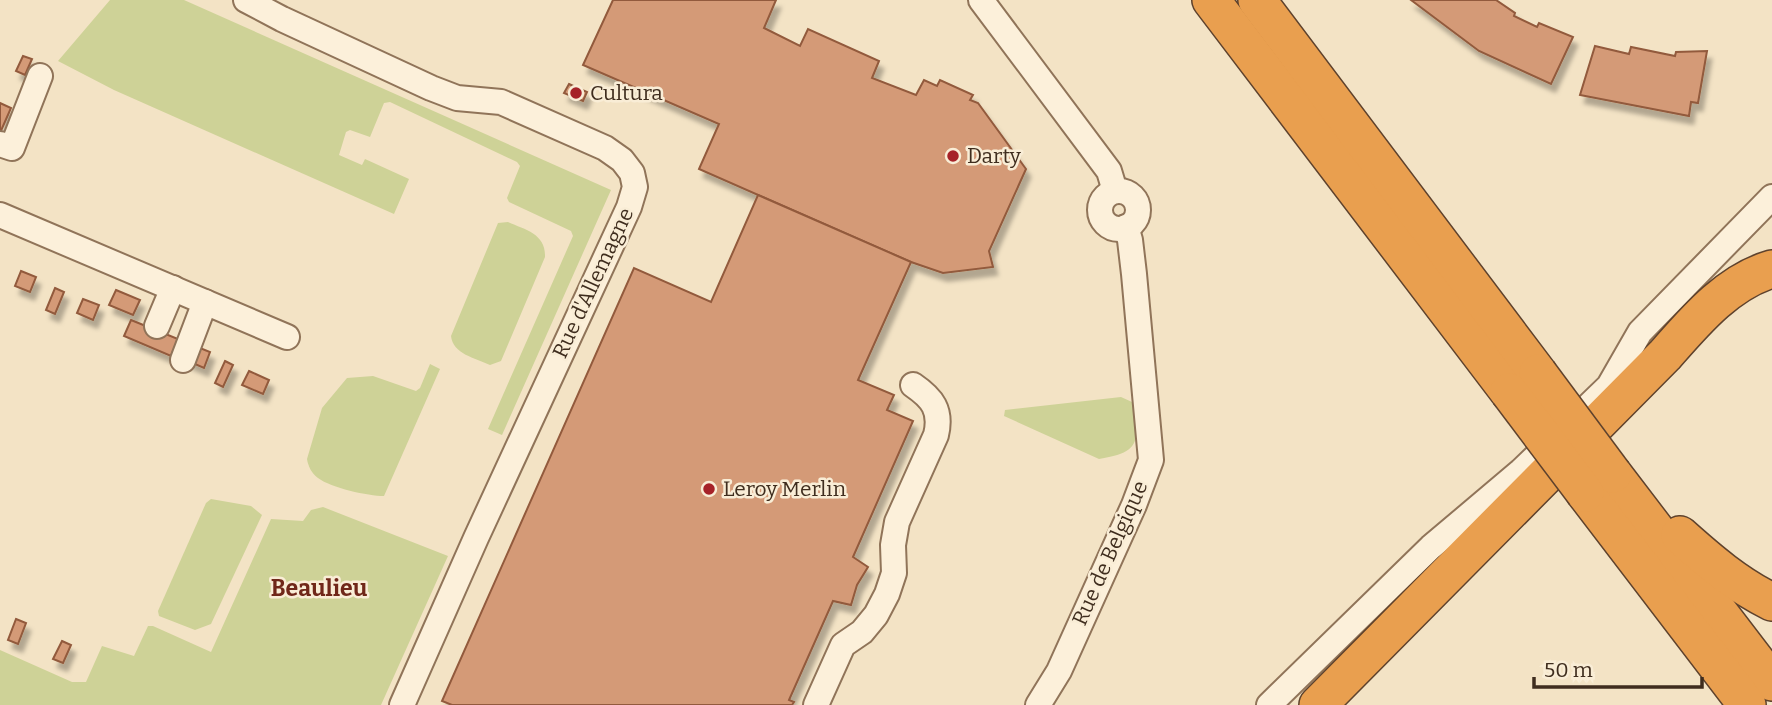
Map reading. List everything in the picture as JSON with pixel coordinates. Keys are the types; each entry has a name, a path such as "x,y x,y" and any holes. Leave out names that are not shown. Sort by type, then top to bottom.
{"highway":[{"path":"1211,0 1523,383"},
{"path":"1257,0 1523,383 1599,484 1772,682"},
{"path":"1318,705 1665,355 1698,318 1724,294 1772,269"},
{"path":"1665,355 1734,313 1772,294"},
{"path":"1599,484 1715,705"},
{"path":"1599,484 1747,590 1772,602"},
{"path":"1639,564 1747,705"}],"street":[{"name":"Rue d'Allemagne","path":"246,0 431,88 457,98 488,100 508,105 605,148 622,160 632,173 635,187 629,207 402,705"},
{"name":"Rue de Belgique","path":"981,0 1109,171 1115,191 1103,200 1100,212 1110,226 1126,227 1130,240 1151,460 1134,505 1059,671 1038,705"},
{"path":"0,144 12,148 40,76"},
{"path":"1269,705 1431,547 1521,471 1609,386 1640,332 1772,197"},
{"path":"0,215 287,337"},
{"path":"157,326 173,288"},
{"path":"183,360 205,302"},
{"path":"816,705 843,645 862,632 876,615 887,594 894,573 893,545 897,522 939,425 936,408 930,396 913,385"}],"green space":[{"path":"110,0 184,0 611,190 502,435 488,429 573,236 571,231 509,202 507,198 520,166 517,162 390,102 384,103 370,137 350,130 346,132 339,155 362,165 365,159 409,179 394,214 114,90 58,61"},
{"path":"508,222 534,234 542,243 545,257 501,361 490,365 460,351 451,336 498,223"},
{"path":"430,364 440,369 384,496 340,488 324,482 314,474 307,459 322,408 347,378 373,376 416,391 420,388"},
{"path":"1121,397 1132,402 1136,426 1135,442 1124,452 1099,459 1004,416 1005,410"},
{"path":"211,499 251,506 262,515 211,624 195,630 159,616 158,611 206,503"},
{"path":"323,507 448,556 381,705 0,705 0,650 72,682 86,682 102,646 134,656 148,626 211,652 271,519 303,521 311,510"}],"building":[{"path":"613,0 776,0 764,28 800,46 808,29 879,61 872,78 916,95 924,80 937,86 940,80 973,95 970,100 978,103 1026,169 989,251 993,267 943,273 911,262 699,169 719,124 583,65"},
{"path":"1411,0 1496,0 1515,13 1514,16 1537,27 1539,23 1573,37 1551,84 1479,51"},
{"path":"1595,46 1629,54 1631,47 1675,56 1676,52 1707,51 1698,103 1691,102 1689,116 1580,95"},
{"path":"23,56 32,59 25,75 16,71"},
{"name":"Cultura","path":"569,84 587,92 583,101 564,93"},
{"path":"0,103 11,108 0,133"},
{"name":"Leroy Merlin","path":"758,195 911,262 858,380 894,395 887,410 913,421 853,557 868,567 857,585 851,605 833,601 789,700 794,702 792,705 452,705 442,701 634,268 711,302"},
{"path":"21,271 36,277 30,292 15,286"},
{"path":"55,288 64,292 55,314 46,310"},
{"path":"116,290 140,300 133,315 109,305"},
{"path":"83,299 99,305 93,320 77,313"},
{"path":"131,320 178,339 171,356 124,336"},
{"path":"195,346 210,352 204,368 188,361"},
{"path":"225,361 233,365 223,387 215,383"},
{"path":"249,371 269,380 263,394 242,385"},
{"path":"16,619 26,623 18,644 8,640"},
{"path":"62,641 71,645 63,663 53,659"}],"place":[{"name":"Cultura","path":"576,93"},
{"name":"Darty","path":"953,156"},
{"name":"Leroy Merlin","path":"709,489"}],"district":[{"name":"Beaulieu","path":"319,588"}]}
